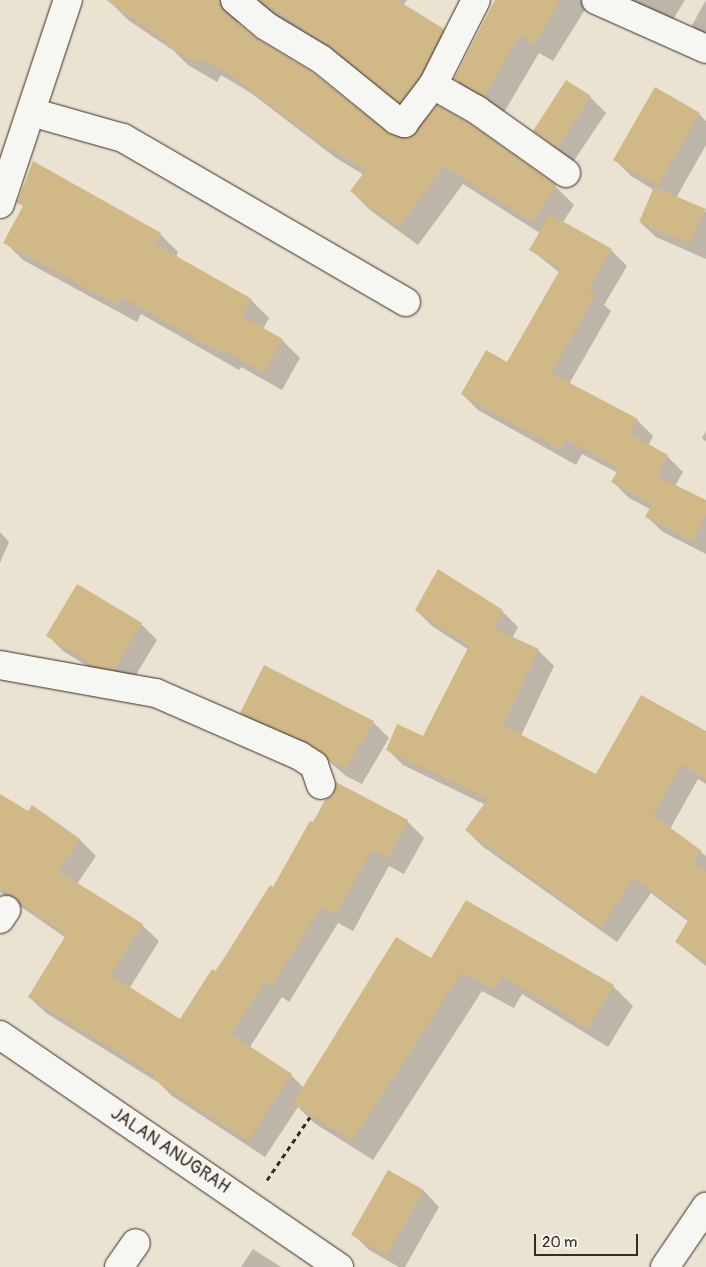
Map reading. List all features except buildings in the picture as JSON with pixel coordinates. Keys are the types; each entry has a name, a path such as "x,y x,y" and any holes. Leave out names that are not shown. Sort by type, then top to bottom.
{"street":[{"path":"0,204 68,0"},
{"path":"235,0 266,26 321,59 396,120 404,123 433,85 476,0"},
{"path":"596,0 706,49"},
{"path":"433,85 477,110 566,174"},
{"path":"30,112 123,138 406,302"},
{"path":"0,665 156,693 300,756 314,765 321,786"},
{"name":"JALAN ANUGRAH","path":"0,1035 339,1267"},
{"path":"665,1267 706,1207"},
{"path":"120,1267 136,1244"}],"path":[{"path":"250,1205 310,1118"}]}
